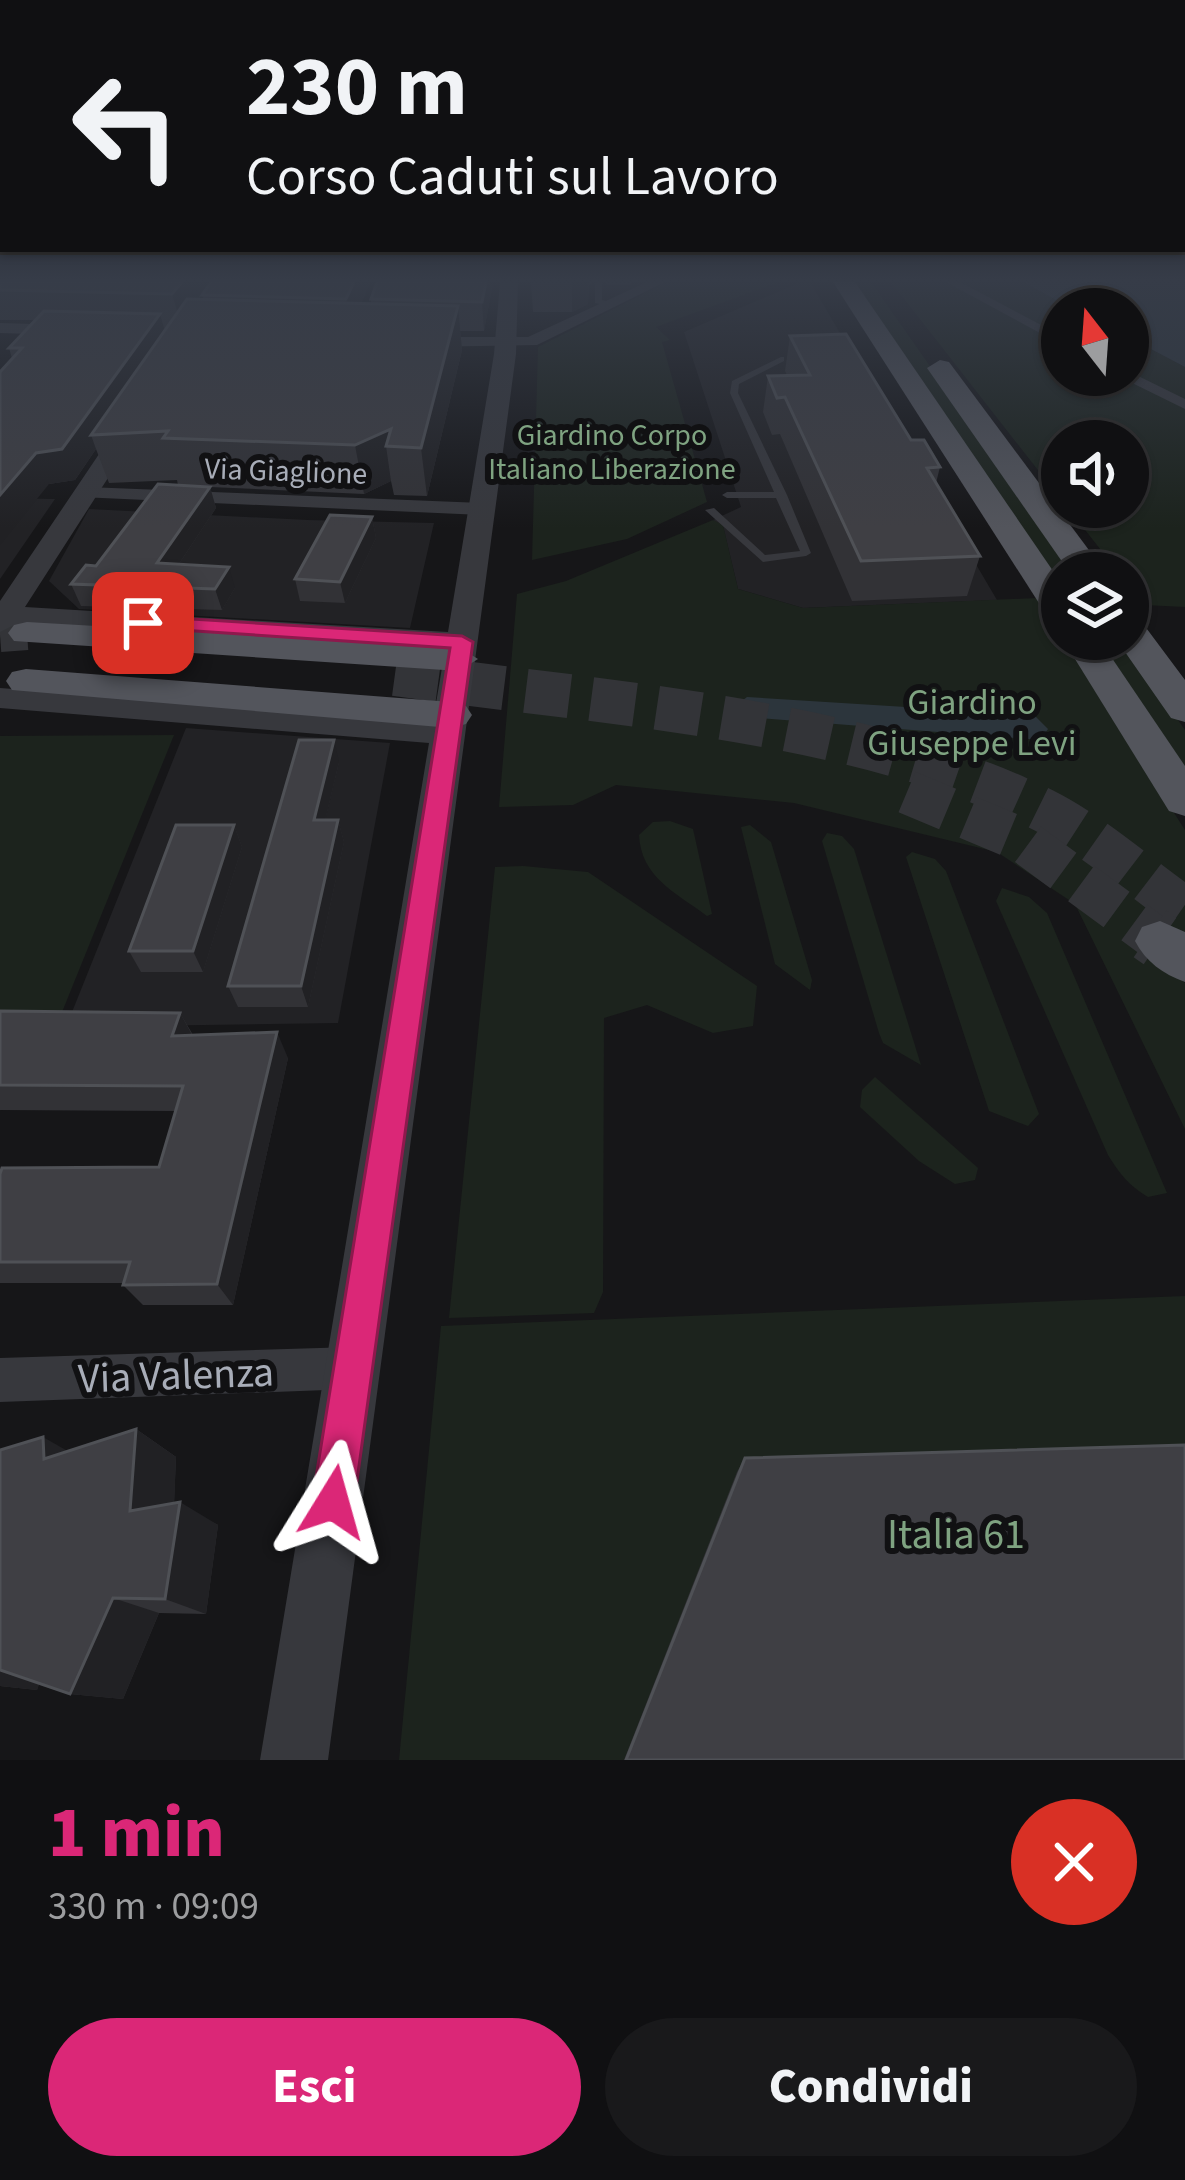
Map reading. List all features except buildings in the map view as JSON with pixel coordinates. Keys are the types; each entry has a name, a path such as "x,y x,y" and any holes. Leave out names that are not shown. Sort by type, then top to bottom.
{"main road":[{"path":"898,364 1041,579"},
{"path":"937,364 1073,552"},
{"path":"11,647 461,651"},
{"path":"11,647 393,683"},
{"path":"11,647 449,724"},
{"path":"1149,658 1185,709"},
{"path":"1094,660 1185,800"}],"street":[{"path":"294,1760 503,364"},
{"path":"1149,386 1185,405"},
{"path":"11,647 87,493 146,402"},
{"name":"Via Giaglione","path":"87,493 482,509"},
{"name":"Via Valenza","path":"0,1380 353,1368"}],"lane":[{"path":"710,510 763,560 806,553 734,393 735,383 771,364"},
{"path":"728,495 782,495"}],"shaded area":[{"path":"694,364 858,364 997,600 803,608 738,589 723,526 713,520 741,507"},
{"path":"0,498 55,499 0,579"},
{"path":"89,509 434,523 410,628 79,609 49,581"},
{"path":"747,697 1034,715 1048,729 1041,740 747,717 737,705"},
{"path":"186,728 390,743 338,1023 66,1027"}],"green space":[{"name":"Giardino Corpo Italiano Liberazione","path":"538,364 668,364 707,502 627,539 532,560"},
{"path":"907,364 929,364 1060,552 1041,552 1041,564"},
{"path":"955,364 1041,364 1041,396 1149,396 1149,364 1185,367 1185,607 1149,605 1149,552 1102,552 1084,528 1149,528 1149,420 1041,420 1041,474"},
{"name":"Giardino Giuseppe Levi","path":"713,520 723,525 738,589 803,608 1037,598 1041,660 1077,660 1185,830 1185,946 1157,954 1185,983 1185,1129 1075,904 997,852 794,803 616,785 573,805 499,807 517,594 566,581"},
{"path":"1106,660 1136,660 1185,730 1185,779"},
{"path":"174,735 56,1027 0,1028 0,736"},
{"path":"670,821 693,829 712,914 707,916 672,891 646,862 639,835 653,822"},
{"path":"750,825 771,842 812,980 810,990 775,964 741,827"},
{"path":"827,833 842,836 854,849 921,1065 883,1043 822,841"},
{"path":"912,852 935,859 946,871 1039,1114 1028,1126 989,1111 906,857"},
{"path":"495,867 588,872 757,986 753,1026 713,1033 647,1005 604,1018 603,1292 594,1313 449,1318"},
{"path":"1002,888 1029,897 1047,913 1167,1193 1148,1197 1141,1193 1108,1155 996,901"},
{"path":"875,1077 978,1168 975,1180 955,1184 919,1161 860,1107 862,1090"},
{"name":"Italia 61","path":"1185,1296 1185,1760 399,1760 441,1326"}],"tunnel":[{"path":"0,635 27,633"},
{"path":"395,674 726,718 892,754 970,779 1062,820 1185,909"},
{"path":"907,792 1022,840 1154,937"},
{"path":"1150,934 1160,941"}],"route":[{"path":"143,623 462,642 333,1502"}]}
